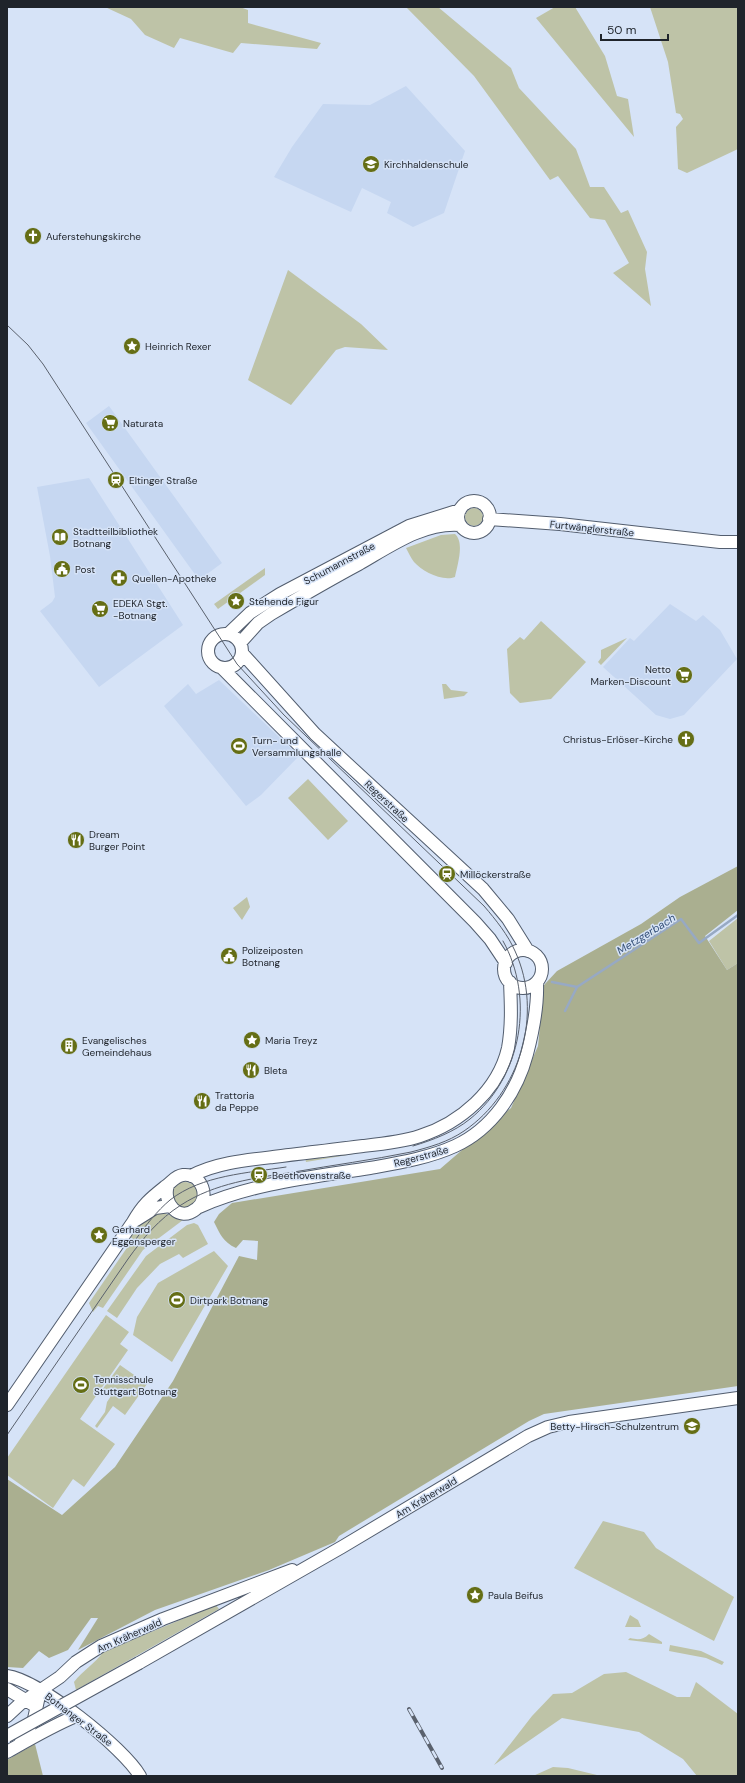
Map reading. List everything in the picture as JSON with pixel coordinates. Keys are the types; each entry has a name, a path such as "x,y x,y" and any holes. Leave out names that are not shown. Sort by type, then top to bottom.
{"main road":[{"path":"470,502 479,502 487,509 489,519 486,527 478,532 470,532 460,525 458,515 460,510 470,502"},
{"name":"Schumannstraße","path":"228,634 250,613 280,594 409,526 460,510"},
{"name":"Furtwänglerstraße","path":"489,519 560,524 720,542 738,542"},
{"name":"Schumannstraße","path":"241,648 250,631 271,614 402,540 447,524 460,525"},
{"name":"Furtwänglerstraße","path":"695,538 720,534 738,534"},
{"path":"222,634 228,634 237,638 241,648 237,664 227,668 217,666 210,658 209,647 213,638 222,634"},
{"name":"Regerstraße","path":"199,1207 232,1193 392,1164 436,1153 456,1146 493,1117 505,1104 522,1075 535,1016 537,983 542,973 542,966 539,959 528,951 508,919 483,889 315,734 241,648"},
{"name":"Regerstraße","path":"191,1176 201,1171 247,1160 393,1142 420,1136 453,1121 472,1108 489,1089 499,1072 507,1050 512,1018 510,982 505,973 506,963 490,939 475,922 222,668"},
{"path":"506,963 510,956 516,952 528,951"},
{"path":"510,982 519,987 525,988 537,983"},
{"path":"7,1405 149,1198 177,1177 184,1175 191,1176 196,1179 203,1188 203,1200 199,1207 195,1210 184,1213 179,1212 170,1206 166,1197 168,1185"},
{"path":"133,1222 148,1211 170,1206"},
{"name":"Am Kräherwald","path":"7,1736 248,1602 528,1436 548,1427 614,1415 738,1398"},
{"name":"Am Kräherwald","path":"7,1716 48,1696 60,1677 76,1662 101,1646 163,1619 279,1574 313,1564"},
{"path":"228,1595 241,1597 248,1602"},
{"name":"Botnanger Straße","path":"7,1676 18,1678 48,1696 76,1716 121,1752 134,1766 140,1776"},
{"path":"7,1689 31,1704 34,1719 19,1745"},
{"path":"48,1696 56,1712 50,1728"},
{"path":"7,1752 50,1728 76,1716"}],"shaded area":[{"name":"Kirchhaldenschule","path":"406,86 465,151 444,213 413,227 387,213 391,202 362,188 351,212 274,177 292,147 323,104 370,105"},
{"path":"109,406 222,563 199,580 86,423"},
{"path":"89,478 183,625 99,687 40,611 52,602 55,597 50,556 37,487"},
{"path":"670,604 696,621 703,615 720,630 737,659 684,715 670,719 656,715 603,667 630,638 634,641"},
{"path":"219,680 299,756 261,795 246,806 164,706 188,684 196,694"}],"green space":[{"path":"105,7 240,7 248,10 248,23 321,43 317,49 241,43 233,53 180,38 174,48 145,35 131,19"},
{"path":"406,7 438,7 511,68 519,88 576,149 590,187 604,187 621,213 628,210 647,252 645,269 651,306 613,273 629,263 605,220 590,218 558,176 550,180 474,76"},
{"path":"555,7 575,7 605,56 617,96 628,99 634,137 536,18"},
{"path":"650,7 738,7 738,149 687,173 678,169 676,127 683,119 680,114 676,113 668,62"},
{"path":"288,270 361,324 388,350 345,347 336,350 291,405 248,380"},
{"path":"474,508 480,511 483,517 480,523 474,526 468,523 465,517 468,511"},
{"path":"455,534 460,543 460,549 455,577 438,577 427,572 414,562 406,548 441,535"},
{"path":"265,568 265,575 218,609 214,604"},
{"path":"541,621 586,662 551,699 520,703 510,693 507,649 520,637 524,640"},
{"path":"627,638 601,665 598,662 601,658 601,650"},
{"path":"442,684 446,684 451,690 468,692 464,696 444,699"},
{"path":"308,779 348,821 328,840 288,798"},
{"path":"738,866 738,910 705,936 727,970 738,963 738,1386 544,1414 529,1421 339,1536 335,1542 269,1570 155,1610 78,1650 98,1618 91,1618 68,1650 49,1658 39,1651 23,1668 7,1667 7,1479 62,1515 115,1467 173,1381 239,1256 257,1260 258,1241 243,1240 236,1248 232,1246 222,1237 214,1222 219,1214 232,1203 440,1169 511,1108 538,1046 544,985 557,971 641,924 680,897"},
{"path":"247,897 250,907 242,920 233,908"},
{"path":"738,918 738,963 727,970 709,941"},
{"path":"377,1150 306,1162 305,1157"},
{"path":"185,1182 194,1186 198,1195 194,1204 185,1208 176,1204 172,1195 176,1186"},
{"path":"159,1212 183,1220 143,1250 103,1308 98,1306 93,1312 89,1303 133,1239 129,1236 140,1223"},
{"path":"194,1223 198,1225 208,1244 183,1258 179,1254 160,1264 137,1288 117,1318 107,1311 146,1256 187,1225"},
{"name":"Dirtpark Botnang","path":"214,1251 228,1266 172,1362 133,1335 137,1317 158,1283"},
{"name":"Tennisschule Stuttgart Botnang","path":"106,1315 129,1332 120,1344 128,1350 80,1419 115,1444 84,1487 73,1479 53,1508 7,1475 7,1458"},
{"path":"120,1365 147,1384 125,1415 113,1406 97,1428 95,1426 105,1412 107,1402 111,1396 102,1390"},
{"path":"603,1521 644,1532 656,1548 734,1597 714,1641 574,1568"},
{"path":"216,1605 219,1609 76,1690 74,1682 103,1652"},
{"path":"630,1615 638,1620 641,1627 625,1627"},
{"path":"649,1634 662,1642 662,1644 628,1640 630,1638 642,1638"},
{"path":"670,1645 701,1651 724,1662 722,1665 706,1658 669,1651"},
{"path":"626,1672 677,1697 690,1697 696,1682 738,1714 738,1776 697,1776 683,1759 639,1732 562,1718 494,1765 532,1716 553,1694 572,1693 604,1674"},
{"path":"35,1744 43,1776 7,1776 7,1760"},
{"path":"553,1767 568,1768 601,1776 533,1776"}],"waterway":[{"name":"Metzgerbach","path":"565,1011 577,987 681,919 699,943 738,915"},
{"path":"552,982 577,987"}],"tram line":[{"path":"7,325 28,345 43,364 237,664 284,715 484,906 509,939 515,951 523,975 527,1000 526,1026 521,1050 512,1074 500,1096 483,1115 458,1135 439,1144 411,1152 236,1182 208,1191 173,1210 146,1236 128,1259 7,1435"},
{"path":"413,1146 443,1135 470,1119 488,1102 502,1081 512,1059 518,1036 520,1011 519,987 513,963 503,941"},
{"path":"136,1239 148,1223 170,1200 196,1185 226,1176 286,1167"}],"railway":[{"path":"409,1709 442,1768"}],"place":[{"name":"Kirchhaldenschule","path":"371,164"},
{"name":"Auferstehungskirche","path":"33,236"},
{"name":"Heinrich Rexer","path":"132,346"},
{"name":"Naturata","path":"110,423"},
{"name":"Eltinger Straße","path":"116,480"},
{"name":"Stadtteilbibliothek Botnang","path":"60,537"},
{"name":"Post","path":"62,569"},
{"name":"Quellen-Apotheke","path":"119,578"},
{"name":"Stehende Figur","path":"236,601"},
{"name":"EDEKA Stgt. -Botnang","path":"100,609"},
{"name":"Netto Marken-Discount","path":"684,675"},
{"name":"Christus-Erlöser-Kirche","path":"686,739"},
{"name":"Turn- und Versammlungshalle","path":"239,746"},
{"name":"Dream Burger Point","path":"76,840"},
{"name":"Millöckerstraße","path":"447,874"},
{"name":"Polizeiposten Botnang","path":"229,956"},
{"name":"Maria Treyz","path":"252,1040"},
{"name":"Evangelisches Gemeindehaus","path":"69,1046"},
{"name":"Bleta","path":"251,1070"},
{"name":"Trattoria da Peppe","path":"202,1101"},
{"name":"Beethovenstraße","path":"259,1175"},
{"name":"Gerhard Eggensperger","path":"99,1235"},
{"name":"Dirtpark Botnang","path":"177,1300"},
{"name":"Tennisschule Stuttgart Botnang","path":"81,1385"},
{"name":"Betty-Hirsch-Schulzentrum","path":"692,1426"},
{"name":"Paula Beifus","path":"475,1595"}]}
